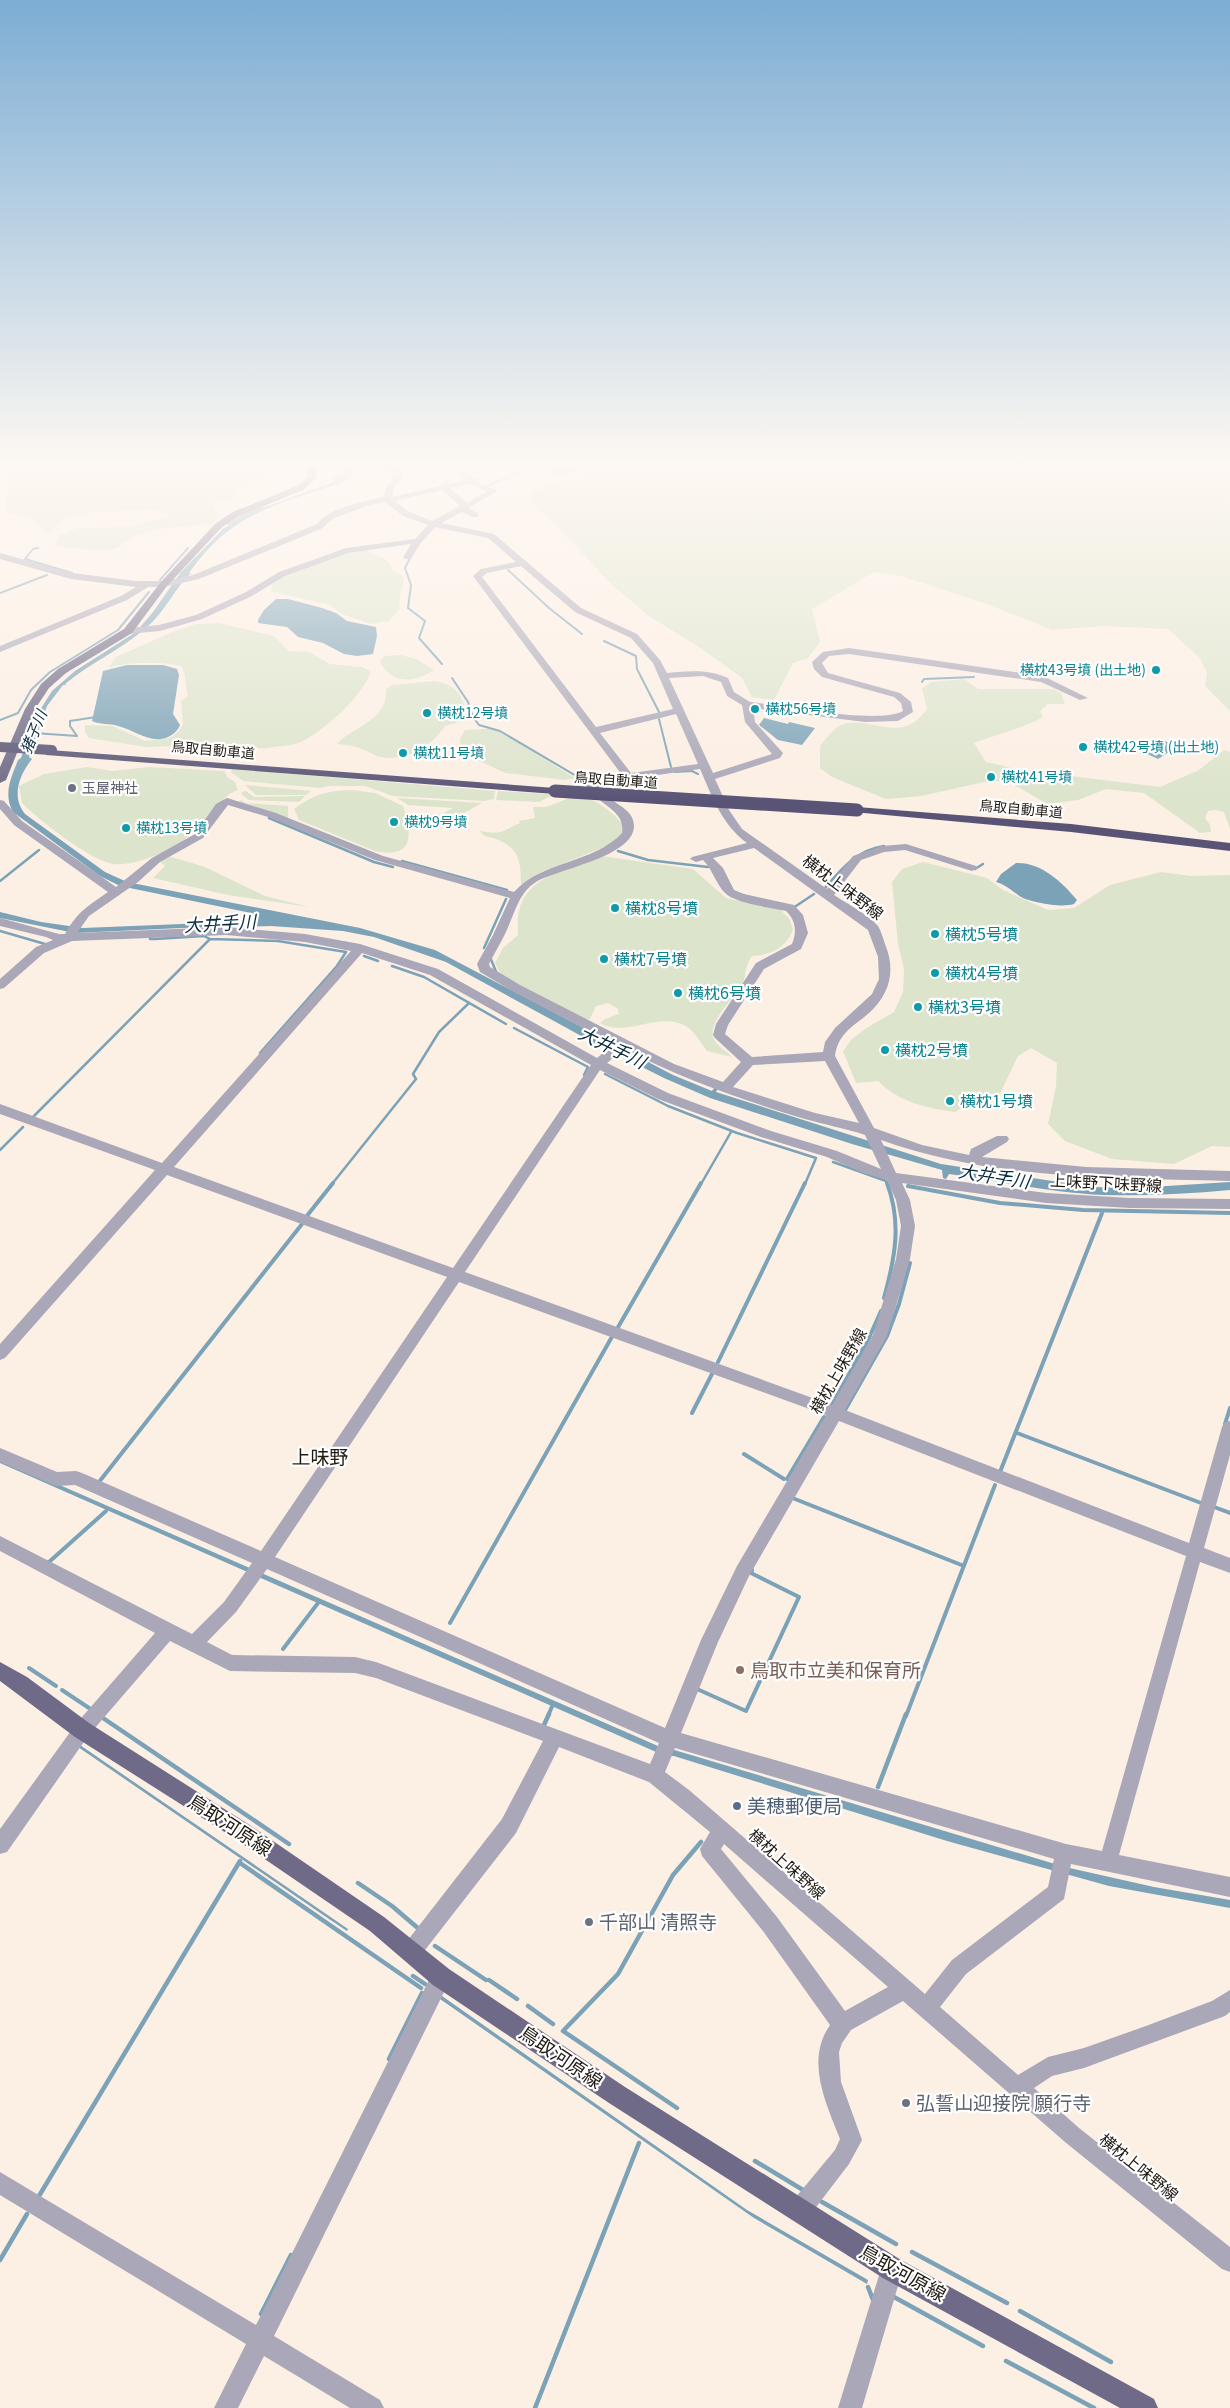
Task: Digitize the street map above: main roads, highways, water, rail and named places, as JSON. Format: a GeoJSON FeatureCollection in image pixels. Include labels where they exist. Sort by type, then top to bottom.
{"type":"FeatureCollection","features":[{"type":"Feature","properties":{"kind":"highway","name":"鳥取自動車道"},"geometry":{"type":"LineString","coordinates":[[0,748],[555,789],[1132,828],[1230,839]]}},
{"type":"Feature","properties":{"kind":"highway","name":"鳥取自動車道"},"geometry":{"type":"LineString","coordinates":[[857,808],[1071,828],[1230,846]]}},
{"type":"Feature","properties":{"kind":"main road"},"geometry":{"type":"LineString","coordinates":[[0,780],[30,709],[45,686],[62,672],[128,631],[170,577]]}},
{"type":"Feature","properties":{"kind":"main road","name":"鳥取河原線"},"geometry":{"type":"LineString","coordinates":[[0,1671],[20,1683],[82,1730],[241,1831],[377,1924],[440,1977],[617,2095],[892,2269],[1145,2408]]}},
{"type":"Feature","properties":{"kind":"water"},"geometry":{"type":"Polygon","coordinates":[[[177,577],[187,577],[147,627],[75,676],[65,684],[67,685],[63,685],[47,706],[29,757],[32,759],[23,772],[18,786],[18,800],[25,814],[105,872],[127,882],[360,928],[435,950],[673,1075],[712,1091],[715,1087],[718,1088],[716,1092],[941,1164],[1092,1187],[1135,1188],[1230,1182],[1230,1190],[1198,1193],[1104,1195],[1046,1189],[949,1174],[946,1179],[943,1178],[942,1170],[852,1144],[710,1098],[664,1078],[596,1044],[446,962],[374,937],[343,931],[271,926],[75,933],[0,918],[0,912],[41,922],[83,928],[257,921],[256,914],[120,886],[100,876],[13,812],[10,805],[8,792],[13,773],[18,760],[21,758],[35,718],[52,691],[75,671],[136,632],[153,612],[177,577]]]}},
{"type":"Feature","properties":{"kind":"water"},"geometry":{"type":"Polygon","coordinates":[[[276,599],[288,599],[322,608],[336,613],[347,621],[376,627],[377,636],[373,654],[357,656],[344,654],[323,643],[298,637],[287,627],[258,623],[264,610],[276,599]]]}},
{"type":"Feature","properties":{"kind":"water"},"geometry":{"type":"Polygon","coordinates":[[[127,665],[163,665],[177,669],[179,675],[173,714],[180,725],[170,736],[163,739],[150,738],[118,726],[92,721],[103,671],[127,665]]]}},
{"type":"Feature","properties":{"kind":"water"},"geometry":{"type":"Polygon","coordinates":[[[764,718],[815,728],[802,745],[778,740],[759,725],[764,718]]]}},
{"type":"Feature","properties":{"kind":"water"},"geometry":{"type":"Polygon","coordinates":[[[1165,741],[1177,747],[1158,759],[1143,752],[1165,741]]]}},
{"type":"Feature","properties":{"kind":"water"},"geometry":{"type":"Polygon","coordinates":[[[1016,863],[1034,866],[1050,874],[1065,886],[1077,900],[1074,904],[1068,905],[1041,903],[1023,898],[996,882],[1001,874],[1016,863]]]}},
{"type":"Feature","properties":{"kind":"water"},"geometry":{"type":"Polygon","coordinates":[[[0,1459],[658,1746],[656,1752],[0,1463],[0,1459]]]}},
{"type":"Feature","properties":{"kind":"water"},"geometry":{"type":"Polygon","coordinates":[[[80,1745],[348,1929],[347,1931],[78,1747],[80,1745]]]}},
{"type":"Feature","properties":{"kind":"water"},"geometry":{"type":"Polygon","coordinates":[[[671,1749],[1065,1867],[1154,1887],[1230,1900],[1230,1908],[1109,1886],[947,1841],[669,1756],[671,1749]]]}},
{"type":"Feature","properties":{"kind":"water"},"geometry":{"type":"Polygon","coordinates":[[[442,1996],[747,2210],[868,2280],[867,2284],[754,2218],[440,1999],[442,1996]]]}},
{"type":"Feature","properties":{"kind":"waterway"},"geometry":{"type":"LineString","coordinates":[[0,593],[41,577]]}},
{"type":"Feature","properties":{"kind":"waterway"},"geometry":{"type":"LineString","coordinates":[[408,577],[411,585],[408,608],[425,621],[419,638],[442,664]]}},
{"type":"Feature","properties":{"kind":"waterway"},"geometry":{"type":"LineString","coordinates":[[516,577],[549,608],[582,634]]}},
{"type":"Feature","properties":{"kind":"waterway"},"geometry":{"type":"LineString","coordinates":[[0,720],[18,713],[31,690],[50,672],[118,630],[149,592]]}},
{"type":"Feature","properties":{"kind":"waterway"},"geometry":{"type":"LineString","coordinates":[[604,641],[636,656],[637,669],[659,712]]}},
{"type":"Feature","properties":{"kind":"waterway"},"geometry":{"type":"LineString","coordinates":[[922,682],[924,679],[974,677]]}},
{"type":"Feature","properties":{"kind":"waterway"},"geometry":{"type":"LineString","coordinates":[[452,678],[468,702],[473,717],[479,725],[500,731],[578,777]]}},
{"type":"Feature","properties":{"kind":"waterway","name":"猪子川"},"geometry":{"type":"LineString","coordinates":[[34,733],[77,736],[70,726],[70,721],[96,717]]}},
{"type":"Feature","properties":{"kind":"waterway"},"geometry":{"type":"LineString","coordinates":[[659,719],[671,767]]}},
{"type":"Feature","properties":{"kind":"waterway"},"geometry":{"type":"LineString","coordinates":[[675,772],[692,771],[698,774]]}},
{"type":"Feature","properties":{"kind":"waterway"},"geometry":{"type":"LineString","coordinates":[[577,776],[590,788]]}},
{"type":"Feature","properties":{"kind":"waterway"},"geometry":{"type":"LineString","coordinates":[[636,779],[647,776],[642,777]]}},
{"type":"Feature","properties":{"kind":"waterway"},"geometry":{"type":"LineString","coordinates":[[269,818],[374,862],[393,867]]}},
{"type":"Feature","properties":{"kind":"waterway"},"geometry":{"type":"LineString","coordinates":[[825,888],[844,867],[858,856],[866,851],[884,846]]}},
{"type":"Feature","properties":{"kind":"waterway"},"geometry":{"type":"LineString","coordinates":[[0,881],[39,850]]}},
{"type":"Feature","properties":{"kind":"waterway"},"geometry":{"type":"LineString","coordinates":[[618,851],[648,860],[708,867]]}},
{"type":"Feature","properties":{"kind":"waterway"},"geometry":{"type":"LineString","coordinates":[[402,861],[507,890]]}},
{"type":"Feature","properties":{"kind":"waterway"},"geometry":{"type":"LineString","coordinates":[[975,869],[983,864]]}},
{"type":"Feature","properties":{"kind":"waterway"},"geometry":{"type":"LineString","coordinates":[[796,906],[814,894]]}},
{"type":"Feature","properties":{"kind":"waterway"},"geometry":{"type":"LineString","coordinates":[[484,948],[506,899]]}},
{"type":"Feature","properties":{"kind":"waterway"},"geometry":{"type":"LineString","coordinates":[[0,931],[45,944],[43,946]]}},
{"type":"Feature","properties":{"kind":"waterway","name":"大井手川"},"geometry":{"type":"LineString","coordinates":[[150,937],[150,939],[155,939],[204,936],[210,939]]}},
{"type":"Feature","properties":{"kind":"waterway","name":"大井手川"},"geometry":{"type":"LineString","coordinates":[[33,1117],[210,939]]}},
{"type":"Feature","properties":{"kind":"waterway","name":"大井手川"},"geometry":{"type":"LineString","coordinates":[[210,939],[278,941],[346,952],[337,966],[260,1053]]}},
{"type":"Feature","properties":{"kind":"waterway"},"geometry":{"type":"LineString","coordinates":[[364,956],[378,961]]}},
{"type":"Feature","properties":{"kind":"waterway"},"geometry":{"type":"LineString","coordinates":[[490,957],[497,974]]}},
{"type":"Feature","properties":{"kind":"waterway"},"geometry":{"type":"LineString","coordinates":[[392,966],[424,977],[506,1024]]}},
{"type":"Feature","properties":{"kind":"waterway"},"geometry":{"type":"LineString","coordinates":[[332,1184],[416,1079],[413,1074],[439,1032],[469,1003]]}},
{"type":"Feature","properties":{"kind":"waterway"},"geometry":{"type":"LineString","coordinates":[[514,1028],[588,1067],[584,1075]]}},
{"type":"Feature","properties":{"kind":"waterway"},"geometry":{"type":"LineString","coordinates":[[605,1074],[668,1106],[737,1133],[816,1158],[805,1184]]}},
{"type":"Feature","properties":{"kind":"waterway"},"geometry":{"type":"LineString","coordinates":[[0,1150],[23,1127]]}},
{"type":"Feature","properties":{"kind":"waterway"},"geometry":{"type":"LineString","coordinates":[[701,1184],[731,1132]]}},
{"type":"Feature","properties":{"kind":"waterway"},"geometry":{"type":"LineString","coordinates":[[833,1162],[886,1181],[887,1184]]}},
{"type":"Feature","properties":{"kind":"waterway"},"geometry":{"type":"LineString","coordinates":[[306,1217],[333,1183]]}},
{"type":"Feature","properties":{"kind":"waterway"},"geometry":{"type":"LineString","coordinates":[[617,1329],[701,1183]]}},
{"type":"Feature","properties":{"kind":"waterway"},"geometry":{"type":"LineString","coordinates":[[718,1362],[805,1183]]}},
{"type":"Feature","properties":{"kind":"waterway"},"geometry":{"type":"LineString","coordinates":[[884,1298],[894,1255],[896,1226],[892,1198],[887,1183]]}},
{"type":"Feature","properties":{"kind":"waterway"},"geometry":{"type":"LineString","coordinates":[[908,1186],[1000,1203],[1083,1210],[1230,1213]]}},
{"type":"Feature","properties":{"kind":"waterway"},"geometry":{"type":"LineString","coordinates":[[1000,1472],[1102,1213]]}},
{"type":"Feature","properties":{"kind":"waterway"},"geometry":{"type":"LineString","coordinates":[[99,1482],[302,1224]]}},
{"type":"Feature","properties":{"kind":"waterway"},"geometry":{"type":"LineString","coordinates":[[845,1410],[887,1336],[899,1304],[910,1263]]}},
{"type":"Feature","properties":{"kind":"waterway"},"geometry":{"type":"LineString","coordinates":[[832,1405],[869,1338],[881,1311]]}},
{"type":"Feature","properties":{"kind":"waterway"},"geometry":{"type":"LineString","coordinates":[[450,1623],[613,1335]]}},
{"type":"Feature","properties":{"kind":"waterway"},"geometry":{"type":"LineString","coordinates":[[692,1413],[713,1372]]}},
{"type":"Feature","properties":{"kind":"waterway"},"geometry":{"type":"LineString","coordinates":[[1225,1424],[1230,1408]]}},
{"type":"Feature","properties":{"kind":"waterway"},"geometry":{"type":"LineString","coordinates":[[787,1479],[824,1417]]}},
{"type":"Feature","properties":{"kind":"waterway"},"geometry":{"type":"LineString","coordinates":[[1017,1433],[1201,1503]]}},
{"type":"Feature","properties":{"kind":"waterway"},"geometry":{"type":"LineString","coordinates":[[744,1454],[784,1479]]}},
{"type":"Feature","properties":{"kind":"waterway"},"geometry":{"type":"LineString","coordinates":[[964,1566],[995,1485]]}},
{"type":"Feature","properties":{"kind":"waterway"},"geometry":{"type":"LineString","coordinates":[[795,1499],[964,1566]]}},
{"type":"Feature","properties":{"kind":"waterway"},"geometry":{"type":"LineString","coordinates":[[1214,1507],[1230,1513]]}},
{"type":"Feature","properties":{"kind":"waterway"},"geometry":{"type":"LineString","coordinates":[[49,1562],[106,1511]]}},
{"type":"Feature","properties":{"kind":"waterway"},"geometry":{"type":"LineString","coordinates":[[906,1716],[964,1566]]}},
{"type":"Feature","properties":{"kind":"waterway"},"geometry":{"type":"LineString","coordinates":[[697,1689],[746,1711],[799,1597],[751,1573],[752,1570]]}},
{"type":"Feature","properties":{"kind":"waterway"},"geometry":{"type":"LineString","coordinates":[[283,1649],[318,1603]]}},
{"type":"Feature","properties":{"kind":"waterway"},"geometry":{"type":"LineString","coordinates":[[29,1668],[56,1686]]}},
{"type":"Feature","properties":{"kind":"waterway"},"geometry":{"type":"LineString","coordinates":[[62,1690],[92,1710]]}},
{"type":"Feature","properties":{"kind":"waterway"},"geometry":{"type":"LineString","coordinates":[[548,1716],[553,1704]]}},
{"type":"Feature","properties":{"kind":"waterway"},"geometry":{"type":"LineString","coordinates":[[543,1727],[549,1714]]}},
{"type":"Feature","properties":{"kind":"waterway"},"geometry":{"type":"LineString","coordinates":[[878,1787],[906,1714]]}},
{"type":"Feature","properties":{"kind":"waterway"},"geometry":{"type":"LineString","coordinates":[[100,1716],[289,1844]]}},
{"type":"Feature","properties":{"kind":"waterway"},"geometry":{"type":"LineString","coordinates":[[677,2108],[563,2031],[618,1974],[673,1875],[701,1842]]}},
{"type":"Feature","properties":{"kind":"waterway"},"geometry":{"type":"LineString","coordinates":[[39,2196],[240,1861]]}},
{"type":"Feature","properties":{"kind":"waterway"},"geometry":{"type":"LineString","coordinates":[[240,1863],[421,1988]]}},
{"type":"Feature","properties":{"kind":"waterway"},"geometry":{"type":"LineString","coordinates":[[358,1883],[392,1906],[419,1929]]}},
{"type":"Feature","properties":{"kind":"waterway"},"geometry":{"type":"LineString","coordinates":[[435,1946],[486,1980]]}},
{"type":"Feature","properties":{"kind":"waterway"},"geometry":{"type":"LineString","coordinates":[[413,1976],[425,1984]]}},
{"type":"Feature","properties":{"kind":"waterway"},"geometry":{"type":"LineString","coordinates":[[489,1980],[517,1999]]}},
{"type":"Feature","properties":{"kind":"waterway"},"geometry":{"type":"LineString","coordinates":[[389,2059],[422,1993]]}},
{"type":"Feature","properties":{"kind":"waterway"},"geometry":{"type":"LineString","coordinates":[[528,2006],[553,2024]]}},
{"type":"Feature","properties":{"kind":"waterway"},"geometry":{"type":"LineString","coordinates":[[535,2408],[639,2143]]}},
{"type":"Feature","properties":{"kind":"waterway"},"geometry":{"type":"LineString","coordinates":[[755,2161],[803,2190]]}},
{"type":"Feature","properties":{"kind":"waterway"},"geometry":{"type":"LineString","coordinates":[[822,2202],[896,2244]]}},
{"type":"Feature","properties":{"kind":"waterway"},"geometry":{"type":"LineString","coordinates":[[0,2260],[27,2214]]}},
{"type":"Feature","properties":{"kind":"waterway"},"geometry":{"type":"LineString","coordinates":[[912,2252],[1007,2303]]}},
{"type":"Feature","properties":{"kind":"waterway"},"geometry":{"type":"LineString","coordinates":[[261,2314],[291,2255]]}},
{"type":"Feature","properties":{"kind":"waterway"},"geometry":{"type":"LineString","coordinates":[[868,2287],[873,2300]]}},
{"type":"Feature","properties":{"kind":"waterway"},"geometry":{"type":"LineString","coordinates":[[894,2297],[983,2346]]}},
{"type":"Feature","properties":{"kind":"waterway"},"geometry":{"type":"LineString","coordinates":[[1020,2311],[1111,2362]]}},
{"type":"Feature","properties":{"kind":"waterway"},"geometry":{"type":"LineString","coordinates":[[1006,2361],[1094,2408]]}},
{"type":"Feature","properties":{"kind":"place","name":"横枕43号墳 (出土地)"},"geometry":{"type":"Point","coordinates":[1156,670]}},
{"type":"Feature","properties":{"kind":"place","name":"横枕56号墳"},"geometry":{"type":"Point","coordinates":[755,709]}},
{"type":"Feature","properties":{"kind":"place","name":"横枕12号墳"},"geometry":{"type":"Point","coordinates":[427,713]}},
{"type":"Feature","properties":{"kind":"place","name":"横枕42号墳 (出土地)"},"geometry":{"type":"Point","coordinates":[1083,747]}},
{"type":"Feature","properties":{"kind":"place","name":"横枕11号墳"},"geometry":{"type":"Point","coordinates":[403,753]}},
{"type":"Feature","properties":{"kind":"place","name":"横枕41号墳"},"geometry":{"type":"Point","coordinates":[991,777]}},
{"type":"Feature","properties":{"kind":"place","name":"玉屋神社"},"geometry":{"type":"Point","coordinates":[72,788]}},
{"type":"Feature","properties":{"kind":"place","name":"横枕9号墳"},"geometry":{"type":"Point","coordinates":[394,822]}},
{"type":"Feature","properties":{"kind":"place","name":"横枕13号墳"},"geometry":{"type":"Point","coordinates":[126,828]}},
{"type":"Feature","properties":{"kind":"place","name":"横枕8号墳"},"geometry":{"type":"Point","coordinates":[615,908]}},
{"type":"Feature","properties":{"kind":"place","name":"横枕5号墳"},"geometry":{"type":"Point","coordinates":[935,934]}},
{"type":"Feature","properties":{"kind":"place","name":"横枕7号墳"},"geometry":{"type":"Point","coordinates":[604,959]}},
{"type":"Feature","properties":{"kind":"place","name":"横枕4号墳"},"geometry":{"type":"Point","coordinates":[935,973]}},
{"type":"Feature","properties":{"kind":"place","name":"横枕6号墳"},"geometry":{"type":"Point","coordinates":[678,993]}},
{"type":"Feature","properties":{"kind":"place","name":"横枕3号墳"},"geometry":{"type":"Point","coordinates":[918,1007]}},
{"type":"Feature","properties":{"kind":"place","name":"横枕2号墳"},"geometry":{"type":"Point","coordinates":[885,1050]}},
{"type":"Feature","properties":{"kind":"place","name":"横枕1号墳"},"geometry":{"type":"Point","coordinates":[950,1101]}},
{"type":"Feature","properties":{"kind":"place","name":"鳥取市立美和保育所"},"geometry":{"type":"Point","coordinates":[740,1670]}},
{"type":"Feature","properties":{"kind":"place","name":"美穂郵便局"},"geometry":{"type":"Point","coordinates":[737,1806]}},
{"type":"Feature","properties":{"kind":"place","name":"千部山 清照寺"},"geometry":{"type":"Point","coordinates":[589,1922]}},
{"type":"Feature","properties":{"kind":"place","name":"弘誓山迎接院 願行寺"},"geometry":{"type":"Point","coordinates":[906,2103]}},
{"type":"Feature","properties":{"kind":"district","name":"上味野"},"geometry":{"type":"Point","coordinates":[320,1457]}}]}
